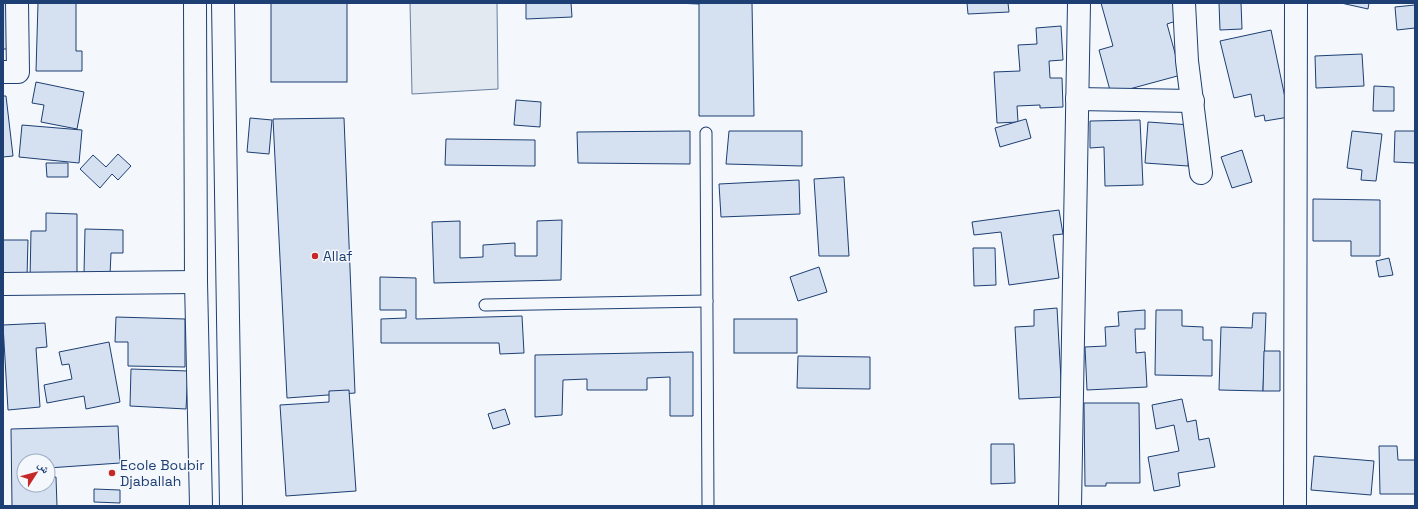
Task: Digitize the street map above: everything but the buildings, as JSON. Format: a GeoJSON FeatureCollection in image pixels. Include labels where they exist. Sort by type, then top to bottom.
{"type":"FeatureCollection","features":[{"type":"Feature","properties":{"kind":"street"},"geometry":{"type":"LineString","coordinates":[[3,72],[18,72],[17,3]]}},
{"type":"Feature","properties":{"kind":"street"},"geometry":{"type":"LineString","coordinates":[[194,3],[196,282],[202,506]]}},
{"type":"Feature","properties":{"kind":"street"},"geometry":{"type":"LineString","coordinates":[[223,3],[231,506]]}},
{"type":"Feature","properties":{"kind":"street"},"geometry":{"type":"LineString","coordinates":[[1070,506],[1079,3]]}},
{"type":"Feature","properties":{"kind":"street"},"geometry":{"type":"LineString","coordinates":[[1184,3],[1187,62],[1201,173]]}},
{"type":"Feature","properties":{"kind":"street"},"geometry":{"type":"LineString","coordinates":[[1295,506],[1296,3]]}},
{"type":"Feature","properties":{"kind":"street"},"geometry":{"type":"LineString","coordinates":[[1077,99],[1193,101]]}},
{"type":"Feature","properties":{"kind":"street"},"geometry":{"type":"LineString","coordinates":[[3,284],[196,282]]}},
{"type":"Feature","properties":{"kind":"lane"},"geometry":{"type":"LineString","coordinates":[[706,133],[708,506]]}},
{"type":"Feature","properties":{"kind":"lane"},"geometry":{"type":"LineString","coordinates":[[485,305],[707,301]]}},
{"type":"Feature","properties":{"kind":"shaded area"},"geometry":{"type":"Polygon","coordinates":[[[410,3],[497,3],[498,89],[412,94],[410,3]]]}},
{"type":"Feature","properties":{"kind":"place","name":"Allaf"},"geometry":{"type":"Point","coordinates":[315,256]}},
{"type":"Feature","properties":{"kind":"place","name":"Ecole Boubir Djaballah"},"geometry":{"type":"Point","coordinates":[112,473]}}]}
